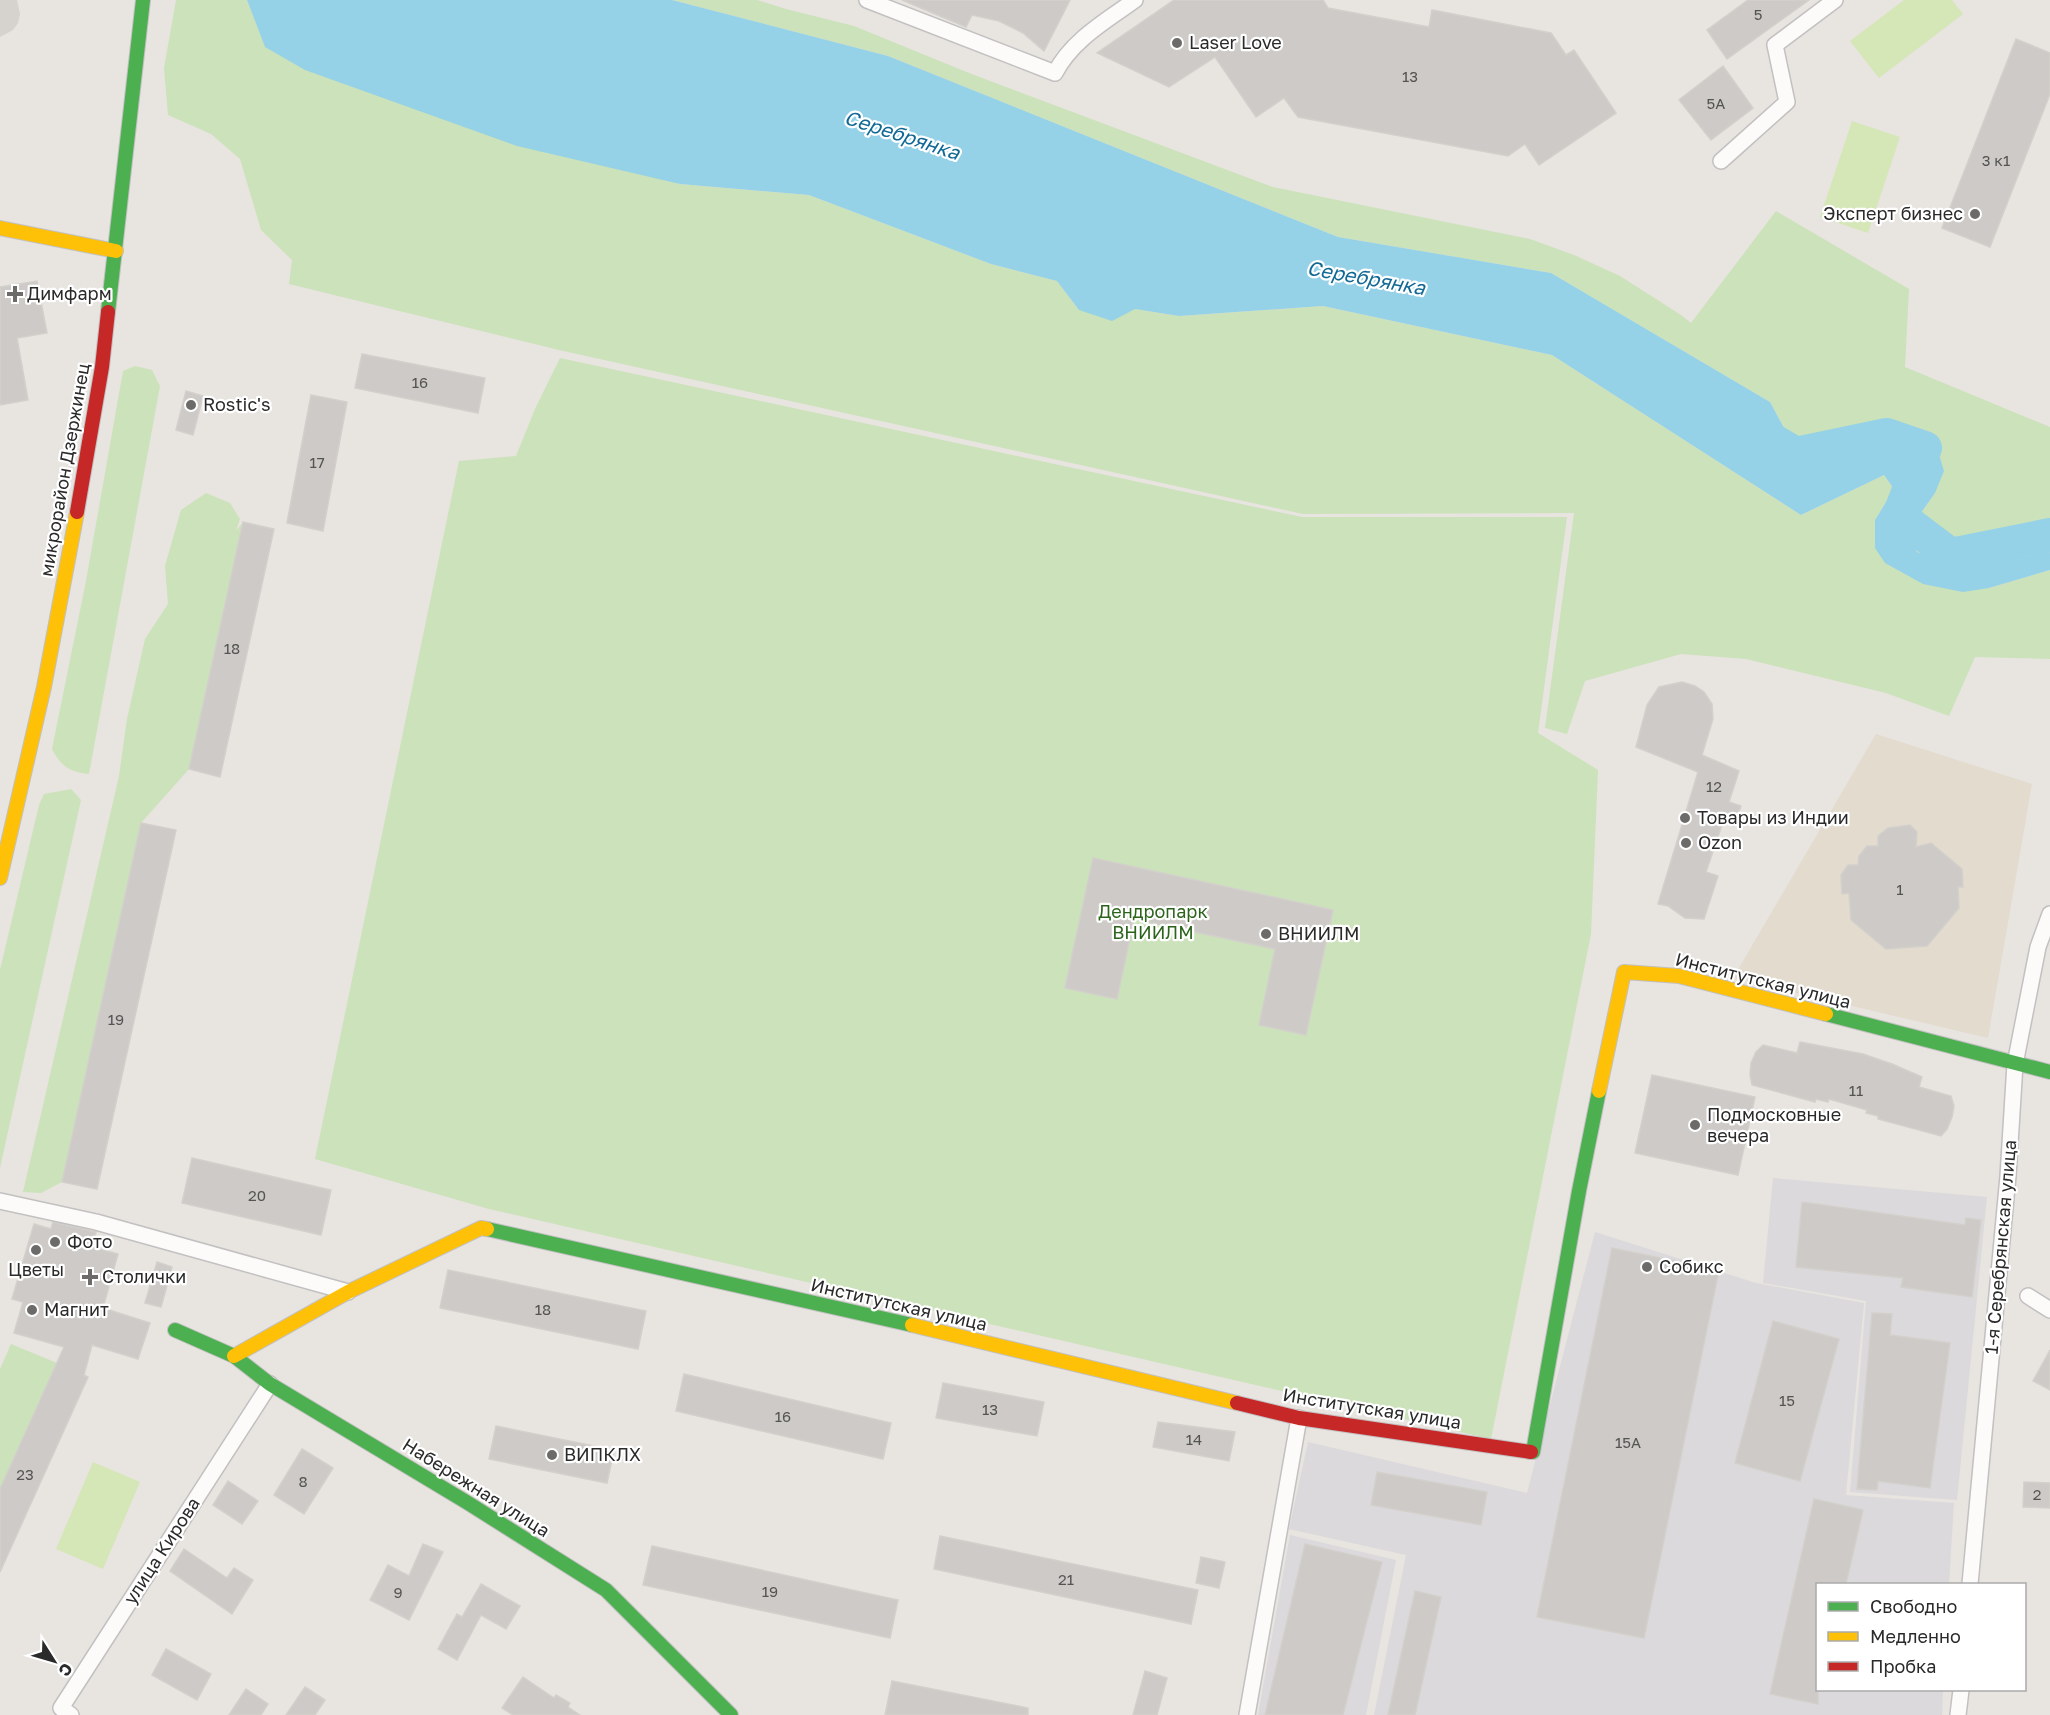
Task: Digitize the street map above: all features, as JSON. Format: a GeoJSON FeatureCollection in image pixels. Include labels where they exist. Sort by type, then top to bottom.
{"type":"FeatureCollection","features":[{"type":"Feature","properties":{"kind":"street","name":"микрорайон Дзержинец"},"geometry":{"type":"LineString","coordinates":[[0,878],[44,687],[102,367],[142,0]]}},
{"type":"Feature","properties":{"kind":"street"},"geometry":{"type":"LineString","coordinates":[[867,0],[1055,73],[1074,45],[1135,0]]}},
{"type":"Feature","properties":{"kind":"street"},"geometry":{"type":"LineString","coordinates":[[1720,161],[1787,102],[1775,45],[1835,0]]}},
{"type":"Feature","properties":{"kind":"street"},"geometry":{"type":"LineString","coordinates":[[0,228],[116,251]]}},
{"type":"Feature","properties":{"kind":"street","name":"1-я Серебрянская улица"},"geometry":{"type":"LineString","coordinates":[[1970,1583],[2008,1176],[2015,1064],[2038,947],[2050,914]]}},
{"type":"Feature","properties":{"kind":"street","name":"Институтская улица"},"geometry":{"type":"LineString","coordinates":[[234,1356],[348,1292],[481,1228],[903,1323],[1299,1418],[1533,1452],[1579,1191],[1624,972],[1679,976],[2015,1064]]}},
{"type":"Feature","properties":{"kind":"street"},"geometry":{"type":"LineString","coordinates":[[2015,1064],[2050,1072]]}},
{"type":"Feature","properties":{"kind":"street"},"geometry":{"type":"LineString","coordinates":[[0,1201],[96,1222],[348,1292]]}},
{"type":"Feature","properties":{"kind":"street"},"geometry":{"type":"LineString","coordinates":[[2028,1296],[2050,1310]]}},
{"type":"Feature","properties":{"kind":"street","name":"Набережная улица"},"geometry":{"type":"LineString","coordinates":[[175,1330],[234,1356],[270,1384],[468,1503],[606,1590],[731,1715]]}},
{"type":"Feature","properties":{"kind":"street","name":"улица Кирова"},"geometry":{"type":"LineString","coordinates":[[71,1715],[61,1708],[270,1384]]}},
{"type":"Feature","properties":{"kind":"street"},"geometry":{"type":"LineString","coordinates":[[1247,1715],[1299,1418]]}},
{"type":"Feature","properties":{"kind":"street"},"geometry":{"type":"LineString","coordinates":[[1959,1715],[1961,1691]]}},
{"type":"Feature","properties":{"kind":"shaded area"},"geometry":{"type":"Polygon","coordinates":[[[0,0],[17,0],[20,14],[13,30],[0,37],[0,0]]]}},
{"type":"Feature","properties":{"kind":"shaded area"},"geometry":{"type":"Polygon","coordinates":[[[1876,734],[2032,784],[1988,1038],[1733,978],[1876,734]]]}},
{"type":"Feature","properties":{"kind":"shaded area"},"geometry":{"type":"Polygon","coordinates":[[[1773,1178],[1987,1197],[1957,1500],[1850,1492],[1866,1301],[1763,1283],[1773,1178]]]}},
{"type":"Feature","properties":{"kind":"shaded area"},"geometry":{"type":"Polygon","coordinates":[[[1595,1232],[1756,1283],[1864,1303],[1846,1495],[1954,1503],[1949,1583],[1816,1583],[1816,1691],[1943,1691],[1942,1715],[1374,1715],[1406,1555],[1289,1529],[1308,1442],[1527,1493],[1595,1232]]]}},
{"type":"Feature","properties":{"kind":"shaded area"},"geometry":{"type":"Polygon","coordinates":[[[1290,1535],[1396,1560],[1366,1715],[1258,1715],[1290,1535]]]}},
{"type":"Feature","properties":{"kind":"green space"},"geometry":{"type":"Polygon","coordinates":[[[176,0],[247,0],[265,46],[680,184],[809,195],[991,264],[1057,281],[1079,310],[1135,309],[1179,316],[1323,306],[1552,355],[1801,515],[1884,475],[1894,489],[1875,520],[1875,548],[1989,588],[2050,570],[2050,659],[1975,657],[1949,716],[1886,693],[1746,659],[1681,654],[1585,681],[1567,734],[1545,728],[1574,513],[1303,514],[559,350],[289,284],[292,260],[261,230],[240,159],[211,134],[168,115],[164,68],[176,0]]]}},
{"type":"Feature","properties":{"kind":"green space"},"geometry":{"type":"Polygon","coordinates":[[[672,0],[757,0],[854,26],[969,73],[1273,187],[1530,239],[1574,255],[1620,276],[1691,323],[1776,211],[1909,289],[1905,367],[2050,427],[2050,552],[1974,567],[1940,560],[1917,552],[1909,530],[1935,493],[1909,439],[1818,462],[1798,454],[1770,402],[1551,273],[1338,237],[888,56],[672,0]]]}},
{"type":"Feature","properties":{"kind":"green space"},"geometry":{"type":"Polygon","coordinates":[[[1904,0],[1952,0],[1963,14],[1879,78],[1850,41],[1904,0]]]}},
{"type":"Feature","properties":{"kind":"green space"},"geometry":{"type":"Polygon","coordinates":[[[1852,121],[1900,137],[1868,233],[1820,217],[1852,121]]]}},
{"type":"Feature","properties":{"kind":"green space","name":"Дендропарк ВНИИЛМ"},"geometry":{"type":"Polygon","coordinates":[[[560,358],[1302,517],[1567,517],[1538,733],[1598,770],[1591,934],[1491,1439],[489,1209],[315,1159],[459,461],[516,456],[535,409],[560,358]]]}},
{"type":"Feature","properties":{"kind":"green space"},"geometry":{"type":"Polygon","coordinates":[[[135,366],[152,370],[160,386],[89,774],[76,772],[66,767],[52,749],[86,581],[123,371],[135,366]]]}},
{"type":"Feature","properties":{"kind":"green space"},"geometry":{"type":"Polygon","coordinates":[[[206,493],[230,503],[240,519],[236,531],[243,522],[189,769],[141,823],[62,1182],[41,1193],[23,1192],[119,776],[127,719],[145,639],[168,604],[165,566],[181,510],[206,493]]]}},
{"type":"Feature","properties":{"kind":"green space"},"geometry":{"type":"Polygon","coordinates":[[[71,789],[81,800],[0,1168],[0,970],[39,805],[44,794],[71,789]]]}},
{"type":"Feature","properties":{"kind":"green space"},"geometry":{"type":"Polygon","coordinates":[[[11,1344],[57,1363],[0,1489],[0,1369],[11,1344]]]}},
{"type":"Feature","properties":{"kind":"green space"},"geometry":{"type":"Polygon","coordinates":[[[93,1462],[140,1482],[103,1569],[56,1549],[93,1462]]]}},
{"type":"Feature","properties":{"kind":"water"},"geometry":{"type":"Polygon","coordinates":[[[247,0],[672,0],[888,56],[1338,237],[1551,273],[1770,402],[1798,454],[1818,462],[1909,438],[1937,448],[1944,471],[1935,493],[1909,530],[1917,552],[1940,560],[1974,567],[2050,552],[2050,570],[1989,588],[1963,592],[1923,584],[1885,563],[1875,548],[1875,520],[1894,489],[1884,475],[1801,515],[1552,355],[1323,306],[1179,316],[1135,309],[1112,321],[1079,310],[1057,281],[991,264],[809,195],[680,184],[517,146],[305,70],[265,47],[247,0]]]}},
{"type":"Feature","properties":{"kind":"building"},"geometry":{"type":"Polygon","coordinates":[[[902,0],[1070,0],[1044,51],[1023,33],[999,21],[972,15],[966,27],[902,0]]]}},
{"type":"Feature","properties":{"kind":"building"},"geometry":{"type":"Polygon","coordinates":[[[1174,0],[1323,0],[1328,8],[1429,27],[1432,10],[1551,33],[1566,55],[1574,50],[1616,113],[1539,165],[1525,144],[1508,156],[1298,117],[1284,98],[1256,117],[1215,57],[1169,87],[1097,53],[1174,0]]]}},
{"type":"Feature","properties":{"kind":"building"},"geometry":{"type":"Polygon","coordinates":[[[1748,0],[1809,0],[1727,59],[1707,30],[1748,0]]]}},
{"type":"Feature","properties":{"kind":"building"},"geometry":{"type":"Polygon","coordinates":[[[2016,39],[2050,53],[2050,94],[1990,247],[1942,228],[2016,39]]]}},
{"type":"Feature","properties":{"kind":"building"},"geometry":{"type":"Polygon","coordinates":[[[1723,66],[1753,108],[1711,140],[1679,100],[1723,66]]]}},
{"type":"Feature","properties":{"kind":"building"},"geometry":{"type":"Polygon","coordinates":[[[37,281],[47,333],[17,338],[28,400],[0,405],[0,287],[37,281]]]}},
{"type":"Feature","properties":{"kind":"building"},"geometry":{"type":"Polygon","coordinates":[[[362,354],[485,378],[478,413],[355,388],[362,354]]]}},
{"type":"Feature","properties":{"kind":"building"},"geometry":{"type":"Polygon","coordinates":[[[186,391],[203,396],[193,435],[176,430],[186,391]]]}},
{"type":"Feature","properties":{"kind":"building"},"geometry":{"type":"Polygon","coordinates":[[[311,395],[347,402],[323,531],[287,523],[311,395]]]}},
{"type":"Feature","properties":{"kind":"building"},"geometry":{"type":"Polygon","coordinates":[[[243,522],[274,529],[220,777],[189,769],[243,522]]]}},
{"type":"Feature","properties":{"kind":"building"},"geometry":{"type":"Polygon","coordinates":[[[1682,682],[1704,692],[1712,704],[1713,719],[1702,755],[1739,771],[1729,802],[1741,806],[1734,826],[1723,822],[1706,872],[1718,876],[1704,919],[1685,918],[1668,906],[1658,904],[1698,772],[1636,747],[1647,705],[1659,687],[1682,682]]]}},
{"type":"Feature","properties":{"kind":"building"},"geometry":{"type":"Polygon","coordinates":[[[141,823],[176,830],[97,1189],[62,1182],[141,823]]]}},
{"type":"Feature","properties":{"kind":"building"},"geometry":{"type":"Polygon","coordinates":[[[1910,825],[1917,832],[1916,847],[1931,843],[1962,869],[1963,887],[1958,887],[1959,908],[1927,946],[1886,949],[1851,920],[1849,893],[1842,894],[1841,875],[1848,865],[1858,865],[1859,856],[1867,846],[1878,846],[1878,836],[1888,828],[1910,825]]]}},
{"type":"Feature","properties":{"kind":"building","name":"ВНИИЛМ"},"geometry":{"type":"Polygon","coordinates":[[[1093,858],[1333,910],[1306,1035],[1259,1025],[1275,949],[1134,919],[1117,999],[1065,988],[1093,858]]]}},
{"type":"Feature","properties":{"kind":"building"},"geometry":{"type":"Polygon","coordinates":[[[1800,1042],[1863,1054],[1922,1077],[1919,1087],[1951,1096],[1954,1106],[1947,1129],[1941,1136],[1878,1119],[1878,1116],[1866,1113],[1867,1110],[1829,1099],[1828,1102],[1816,1099],[1815,1102],[1752,1085],[1751,1063],[1756,1052],[1763,1045],[1797,1053],[1800,1042]]]}},
{"type":"Feature","properties":{"kind":"building","name":"Подмосковные вечера"},"geometry":{"type":"Polygon","coordinates":[[[1652,1075],[1755,1097],[1738,1175],[1635,1153],[1652,1075]]]}},
{"type":"Feature","properties":{"kind":"building"},"geometry":{"type":"Polygon","coordinates":[[[192,1158],[331,1190],[321,1235],[182,1203],[192,1158]]]}},
{"type":"Feature","properties":{"kind":"building"},"geometry":{"type":"Polygon","coordinates":[[[1802,1202],[1965,1225],[1966,1218],[1981,1220],[1972,1297],[1901,1287],[1903,1278],[1796,1267],[1802,1202]]]}},
{"type":"Feature","properties":{"kind":"building"},"geometry":{"type":"Polygon","coordinates":[[[53,1222],[96,1232],[92,1247],[118,1254],[103,1308],[150,1323],[138,1359],[92,1345],[84,1375],[88,1377],[0,1572],[0,1489],[64,1347],[14,1333],[23,1302],[12,1299],[34,1224],[51,1229],[53,1222]]]}},
{"type":"Feature","properties":{"kind":"building"},"geometry":{"type":"Polygon","coordinates":[[[1612,1248],[1719,1270],[1644,1638],[1537,1617],[1612,1248]]]}},
{"type":"Feature","properties":{"kind":"building"},"geometry":{"type":"Polygon","coordinates":[[[157,1262],[172,1267],[161,1307],[145,1303],[157,1262]]]}},
{"type":"Feature","properties":{"kind":"building"},"geometry":{"type":"Polygon","coordinates":[[[448,1270],[646,1311],[638,1349],[440,1308],[448,1270]]]}},
{"type":"Feature","properties":{"kind":"building"},"geometry":{"type":"Polygon","coordinates":[[[1872,1313],[1892,1314],[1890,1335],[1950,1343],[1930,1488],[1878,1481],[1877,1490],[1857,1489],[1872,1313]]]}},
{"type":"Feature","properties":{"kind":"building"},"geometry":{"type":"Polygon","coordinates":[[[1773,1321],[1839,1339],[1800,1481],[1735,1463],[1773,1321]]]}},
{"type":"Feature","properties":{"kind":"building"},"geometry":{"type":"Polygon","coordinates":[[[2050,1350],[2050,1390],[2033,1381],[2050,1350]]]}},
{"type":"Feature","properties":{"kind":"building"},"geometry":{"type":"Polygon","coordinates":[[[684,1374],[891,1423],[883,1459],[676,1411],[684,1374]]]}},
{"type":"Feature","properties":{"kind":"building"},"geometry":{"type":"Polygon","coordinates":[[[943,1383],[1044,1402],[1037,1436],[936,1418],[943,1383]]]}},
{"type":"Feature","properties":{"kind":"building"},"geometry":{"type":"Polygon","coordinates":[[[1158,1422],[1235,1432],[1229,1461],[1153,1447],[1158,1422]]]}},
{"type":"Feature","properties":{"kind":"building","name":"ВИПКЛХ"},"geometry":{"type":"Polygon","coordinates":[[[496,1426],[614,1450],[607,1483],[489,1459],[496,1426]]]}},
{"type":"Feature","properties":{"kind":"building"},"geometry":{"type":"Polygon","coordinates":[[[302,1449],[333,1468],[304,1514],[274,1495],[302,1449]]]}},
{"type":"Feature","properties":{"kind":"building"},"geometry":{"type":"Polygon","coordinates":[[[1377,1472],[1487,1492],[1481,1525],[1371,1505],[1377,1472]]]}},
{"type":"Feature","properties":{"kind":"building"},"geometry":{"type":"Polygon","coordinates":[[[228,1481],[258,1501],[242,1524],[213,1505],[228,1481]]]}},
{"type":"Feature","properties":{"kind":"building"},"geometry":{"type":"Polygon","coordinates":[[[2024,1482],[2050,1483],[2050,1508],[2023,1507],[2024,1482]]]}},
{"type":"Feature","properties":{"kind":"building"},"geometry":{"type":"Polygon","coordinates":[[[1814,1499],[1863,1510],[1846,1583],[1816,1583],[1818,1704],[1770,1694],[1814,1499]]]}},
{"type":"Feature","properties":{"kind":"building"},"geometry":{"type":"Polygon","coordinates":[[[940,1536],[1198,1590],[1191,1624],[934,1569],[940,1536]]]}},
{"type":"Feature","properties":{"kind":"building"},"geometry":{"type":"Polygon","coordinates":[[[423,1544],[443,1552],[409,1620],[370,1600],[388,1565],[409,1576],[423,1544]]]}},
{"type":"Feature","properties":{"kind":"building"},"geometry":{"type":"Polygon","coordinates":[[[1305,1544],[1382,1562],[1343,1715],[1265,1715],[1305,1544]]]}},
{"type":"Feature","properties":{"kind":"building"},"geometry":{"type":"Polygon","coordinates":[[[652,1546],[898,1600],[890,1638],[643,1585],[652,1546]]]}},
{"type":"Feature","properties":{"kind":"building"},"geometry":{"type":"Polygon","coordinates":[[[184,1549],[227,1578],[234,1568],[253,1580],[232,1614],[170,1571],[184,1549]]]}},
{"type":"Feature","properties":{"kind":"building"},"geometry":{"type":"Polygon","coordinates":[[[1201,1557],[1225,1562],[1219,1588],[1196,1583],[1201,1557]]]}},
{"type":"Feature","properties":{"kind":"building"},"geometry":{"type":"Polygon","coordinates":[[[481,1584],[520,1606],[506,1629],[481,1615],[457,1660],[438,1649],[457,1614],[462,1617],[481,1584]]]}},
{"type":"Feature","properties":{"kind":"building"},"geometry":{"type":"Polygon","coordinates":[[[1415,1591],[1441,1597],[1415,1715],[1388,1715],[1415,1591]]]}},
{"type":"Feature","properties":{"kind":"building"},"geometry":{"type":"Polygon","coordinates":[[[166,1649],[211,1674],[197,1700],[152,1675],[166,1649]]]}},
{"type":"Feature","properties":{"kind":"building"},"geometry":{"type":"Polygon","coordinates":[[[1145,1671],[1167,1678],[1157,1715],[1133,1715],[1145,1671]]]}},
{"type":"Feature","properties":{"kind":"building"},"geometry":{"type":"Polygon","coordinates":[[[523,1677],[554,1698],[556,1695],[570,1703],[568,1707],[580,1715],[513,1715],[502,1708],[523,1677]]]}},
{"type":"Feature","properties":{"kind":"building"},"geometry":{"type":"Polygon","coordinates":[[[892,1681],[1028,1708],[1028,1715],[885,1715],[892,1681]]]}},
{"type":"Feature","properties":{"kind":"building"},"geometry":{"type":"Polygon","coordinates":[[[305,1687],[325,1700],[315,1715],[286,1715],[305,1687]]]}},
{"type":"Feature","properties":{"kind":"building"},"geometry":{"type":"Polygon","coordinates":[[[246,1689],[268,1704],[261,1715],[229,1715],[246,1689]]]}},
{"type":"Feature","properties":{"kind":"waterway","name":"Серебрянка"},"geometry":{"type":"LineString","coordinates":[[1757,431],[1796,454],[1887,435],[1925,448],[1899,516],[1951,555],[2050,535]]}},
{"type":"Feature","properties":{"kind":"traffic: fast"},"geometry":{"type":"LineString","coordinates":[[108,312],[143,0]]}},
{"type":"Feature","properties":{"kind":"traffic: fast"},"geometry":{"type":"LineString","coordinates":[[1826,1014],[2050,1072]]}},
{"type":"Feature","properties":{"kind":"traffic: fast"},"geometry":{"type":"LineString","coordinates":[[1531,1452],[1533,1452],[1599,1091]]}},
{"type":"Feature","properties":{"kind":"traffic: fast"},"geometry":{"type":"LineString","coordinates":[[487,1229],[912,1325]]}},
{"type":"Feature","properties":{"kind":"traffic: fast"},"geometry":{"type":"LineString","coordinates":[[175,1330],[234,1356],[270,1384],[468,1503],[606,1590],[731,1715]]}},
{"type":"Feature","properties":{"kind":"traffic: slow"},"geometry":{"type":"LineString","coordinates":[[0,228],[116,251]]}},
{"type":"Feature","properties":{"kind":"traffic: slow"},"geometry":{"type":"LineString","coordinates":[[0,878],[44,687],[77,512]]}},
{"type":"Feature","properties":{"kind":"traffic: slow"},"geometry":{"type":"LineString","coordinates":[[1599,1091],[1624,972],[1679,976],[1826,1014]]}},
{"type":"Feature","properties":{"kind":"traffic: slow"},"geometry":{"type":"LineString","coordinates":[[234,1356],[348,1292],[481,1228],[487,1229]]}},
{"type":"Feature","properties":{"kind":"traffic: slow"},"geometry":{"type":"LineString","coordinates":[[912,1325],[1237,1403]]}},
{"type":"Feature","properties":{"kind":"traffic: jam"},"geometry":{"type":"LineString","coordinates":[[77,512],[102,367],[108,312]]}},
{"type":"Feature","properties":{"kind":"traffic: jam"},"geometry":{"type":"LineString","coordinates":[[1237,1403],[1299,1418],[1531,1452]]}},
{"type":"Feature","properties":{"kind":"place","name":"Laser Love"},"geometry":{"type":"Point","coordinates":[1177,43]}},
{"type":"Feature","properties":{"kind":"place","name":"Эксперт бизнес"},"geometry":{"type":"Point","coordinates":[1975,214]}},
{"type":"Feature","properties":{"kind":"place","name":"Димфарм"},"geometry":{"type":"Point","coordinates":[15,294]}},
{"type":"Feature","properties":{"kind":"place","name":"Rostic's"},"geometry":{"type":"Point","coordinates":[191,405]}},
{"type":"Feature","properties":{"kind":"place","name":"Товары из Индии"},"geometry":{"type":"Point","coordinates":[1685,818]}},
{"type":"Feature","properties":{"kind":"place","name":"Ozon"},"geometry":{"type":"Point","coordinates":[1686,843]}},
{"type":"Feature","properties":{"kind":"place","name":"ВНИИЛМ"},"geometry":{"type":"Point","coordinates":[1266,934]}},
{"type":"Feature","properties":{"kind":"place","name":"Подмосковные вечера"},"geometry":{"type":"Point","coordinates":[1695,1125]}},
{"type":"Feature","properties":{"kind":"place","name":"Фото"},"geometry":{"type":"Point","coordinates":[55,1242]}},
{"type":"Feature","properties":{"kind":"place","name":"Цветы"},"geometry":{"type":"Point","coordinates":[36,1250]}},
{"type":"Feature","properties":{"kind":"place","name":"Собикс"},"geometry":{"type":"Point","coordinates":[1647,1267]}},
{"type":"Feature","properties":{"kind":"place","name":"Столички"},"geometry":{"type":"Point","coordinates":[90,1277]}},
{"type":"Feature","properties":{"kind":"place","name":"Магнит"},"geometry":{"type":"Point","coordinates":[32,1310]}},
{"type":"Feature","properties":{"kind":"place","name":"ВИПКЛХ"},"geometry":{"type":"Point","coordinates":[552,1455]}}]}
